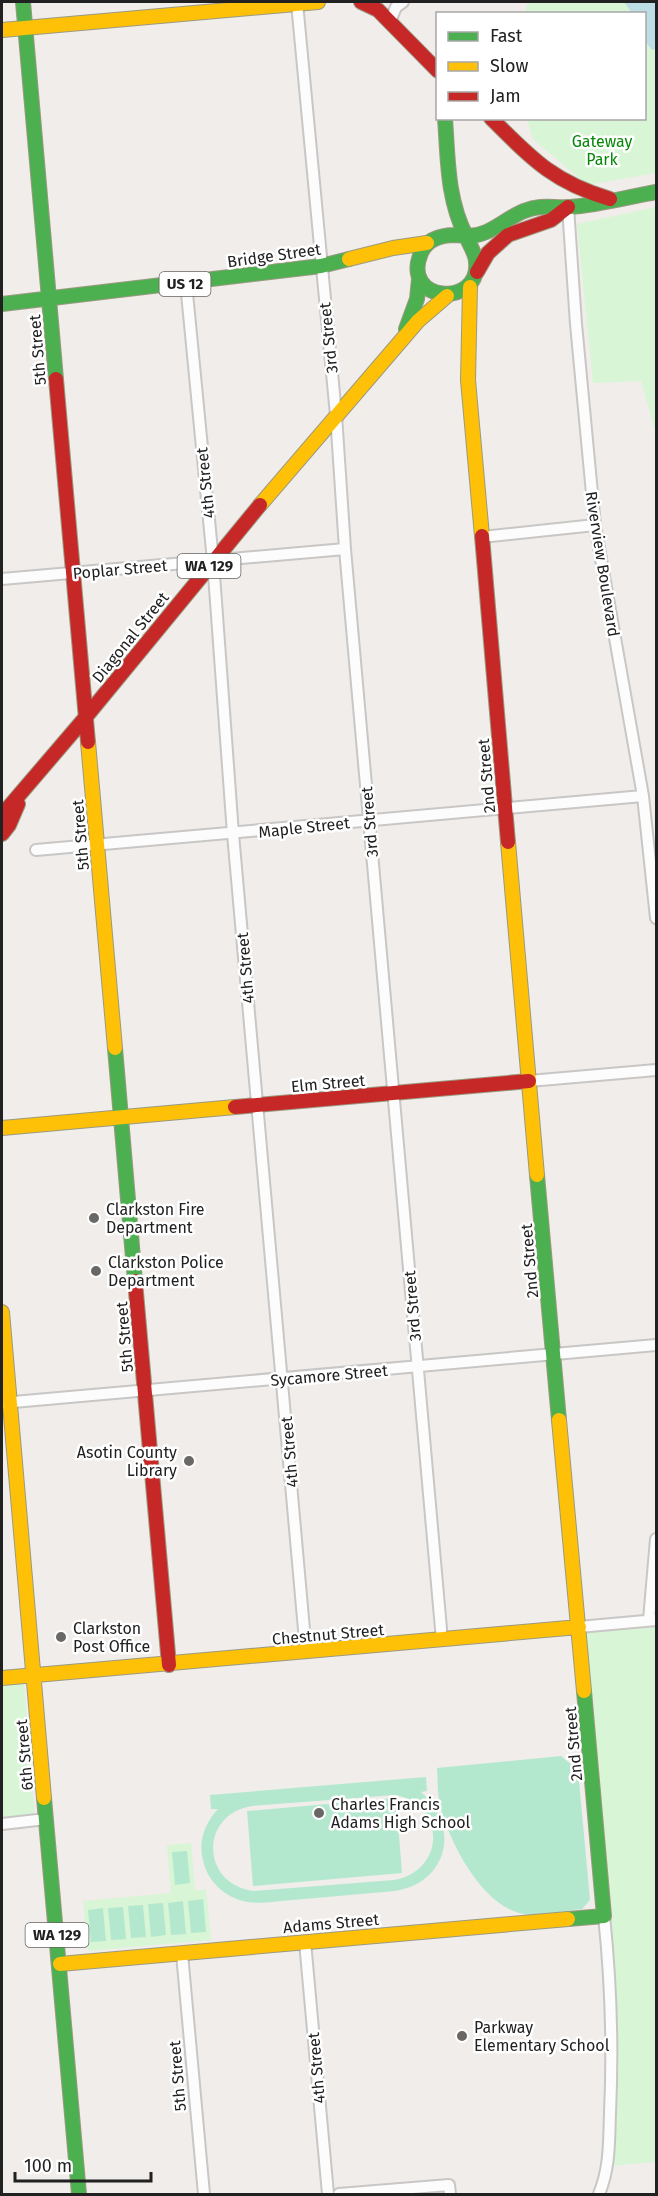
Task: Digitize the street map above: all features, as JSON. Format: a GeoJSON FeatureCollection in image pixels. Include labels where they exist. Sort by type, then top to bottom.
{"type":"FeatureCollection","features":[{"type":"Feature","properties":{"kind":"main road","name":"5th Street"},"geometry":{"type":"LineString","coordinates":[[23,2],[169,1665]]}},
{"type":"Feature","properties":{"kind":"main road"},"geometry":{"type":"LineString","coordinates":[[2,30],[318,2]]}},
{"type":"Feature","properties":{"kind":"main road"},"geometry":{"type":"LineString","coordinates":[[364,3],[378,10],[436,69]]}},
{"type":"Feature","properties":{"kind":"main road"},"geometry":{"type":"LineString","coordinates":[[445,120],[453,201],[459,225],[474,251],[477,272]]}},
{"type":"Feature","properties":{"kind":"main road"},"geometry":{"type":"LineString","coordinates":[[493,120],[536,162],[553,174],[571,186],[613,200]]}},
{"type":"Feature","properties":{"kind":"main road","name":"US 12"},"geometry":{"type":"LineString","coordinates":[[427,243],[442,236],[484,234],[528,208],[554,204],[568,207],[657,192]]}},
{"type":"Feature","properties":{"kind":"main road"},"geometry":{"type":"LineString","coordinates":[[442,236],[453,201]]}},
{"type":"Feature","properties":{"kind":"main road","name":"US 12"},"geometry":{"type":"LineString","coordinates":[[470,287],[488,253],[508,235],[551,220],[568,207]]}},
{"type":"Feature","properties":{"kind":"main road"},"geometry":{"type":"LineString","coordinates":[[410,270],[427,243]]}},
{"type":"Feature","properties":{"kind":"main road","name":"Bridge Street"},"geometry":{"type":"LineString","coordinates":[[2,304],[186,284],[321,266],[393,248],[427,243]]}},
{"type":"Feature","properties":{"kind":"main road","name":"Bridge Street"},"geometry":{"type":"LineString","coordinates":[[372,254],[410,270]]}},
{"type":"Feature","properties":{"kind":"main road","name":"US 12"},"geometry":{"type":"LineString","coordinates":[[410,270],[432,292],[449,296]]}},
{"type":"Feature","properties":{"kind":"main road","name":"Diagonal Street"},"geometry":{"type":"LineString","coordinates":[[401,341],[417,299],[410,270]]}},
{"type":"Feature","properties":{"kind":"main road"},"geometry":{"type":"LineString","coordinates":[[449,296],[461,293],[470,287]]}},
{"type":"Feature","properties":{"kind":"main road","name":"2nd Street"},"geometry":{"type":"LineString","coordinates":[[470,287],[467,368],[604,1916]]}},
{"type":"Feature","properties":{"kind":"main road"},"geometry":{"type":"LineString","coordinates":[[449,296],[458,302],[469,322]]}},
{"type":"Feature","properties":{"kind":"main road","name":"Diagonal Street"},"geometry":{"type":"LineString","coordinates":[[2,815],[336,415],[418,321],[449,296]]}},
{"type":"Feature","properties":{"kind":"main road","name":"WA 129"},"geometry":{"type":"LineString","coordinates":[[2,834],[9,825],[26,786]]}},
{"type":"Feature","properties":{"kind":"main road","name":"Elm Street"},"geometry":{"type":"LineString","coordinates":[[2,1128],[529,1081]]}},
{"type":"Feature","properties":{"kind":"main road","name":"6th Street"},"geometry":{"type":"LineString","coordinates":[[2,1312],[6,1403],[60,1964],[79,2194]]}},
{"type":"Feature","properties":{"kind":"main road","name":"Chestnut Street"},"geometry":{"type":"LineString","coordinates":[[2,1678],[579,1627]]}},
{"type":"Feature","properties":{"kind":"main road","name":"Adams Street"},"geometry":{"type":"LineString","coordinates":[[60,1964],[604,1916]]}},
{"type":"Feature","properties":{"kind":"street"},"geometry":{"type":"LineString","coordinates":[[390,22],[396,7],[403,2]]}},
{"type":"Feature","properties":{"kind":"street","name":"3rd Street"},"geometry":{"type":"LineString","coordinates":[[297,3],[336,415],[345,549],[442,1640]]}},
{"type":"Feature","properties":{"kind":"street","name":"Riverview Boulevard"},"geometry":{"type":"LineString","coordinates":[[568,207],[576,324],[595,525],[643,796],[657,918]]}},
{"type":"Feature","properties":{"kind":"street","name":"4th Street"},"geometry":{"type":"LineString","coordinates":[[186,284],[213,561],[232,834],[306,1652]]}},
{"type":"Feature","properties":{"kind":"street"},"geometry":{"type":"LineString","coordinates":[[482,537],[595,525]]}},
{"type":"Feature","properties":{"kind":"street","name":"Poplar Street"},"geometry":{"type":"LineString","coordinates":[[2,579],[345,549]]}},
{"type":"Feature","properties":{"kind":"street","name":"Maple Street"},"geometry":{"type":"LineString","coordinates":[[36,849],[232,834],[643,796]]}},
{"type":"Feature","properties":{"kind":"street","name":"Elm Street"},"geometry":{"type":"LineString","coordinates":[[529,1081],[657,1070]]}},
{"type":"Feature","properties":{"kind":"street","name":"Sycamore Street"},"geometry":{"type":"LineString","coordinates":[[6,1403],[657,1345]]}},
{"type":"Feature","properties":{"kind":"street"},"geometry":{"type":"LineString","coordinates":[[653,1620],[657,1539]]}},
{"type":"Feature","properties":{"kind":"street","name":"Chestnut Street"},"geometry":{"type":"LineString","coordinates":[[579,1627],[653,1620]]}},
{"type":"Feature","properties":{"kind":"street"},"geometry":{"type":"LineString","coordinates":[[2,1824],[46,1819]]}},
{"type":"Feature","properties":{"kind":"street","name":"2nd Street"},"geometry":{"type":"LineString","coordinates":[[599,2194],[608,2166],[612,2073],[610,1971],[604,1916]]}},
{"type":"Feature","properties":{"kind":"street","name":"4th Street"},"geometry":{"type":"LineString","coordinates":[[305,1942],[328,2194]]}},
{"type":"Feature","properties":{"kind":"street","name":"5th Street"},"geometry":{"type":"LineString","coordinates":[[182,1954],[204,2194]]}},
{"type":"Feature","properties":{"kind":"street"},"geometry":{"type":"LineString","coordinates":[[339,2194],[449,2190]]}},
{"type":"Feature","properties":{"kind":"green space","name":"Gateway Park"},"geometry":{"type":"Polygon","coordinates":[[[528,2],[656,2],[656,173],[587,185],[533,139],[527,120],[646,120],[646,12],[525,12],[528,2]]]}},
{"type":"Feature","properties":{"kind":"green space"},"geometry":{"type":"Polygon","coordinates":[[[656,207],[656,434],[641,381],[593,383],[577,224],[656,207]]]}},
{"type":"Feature","properties":{"kind":"green space"},"geometry":{"type":"Polygon","coordinates":[[[656,1620],[656,2162],[608,2166],[612,2073],[579,1627],[656,1620]]]}},
{"type":"Feature","properties":{"kind":"green space"},"geometry":{"type":"Polygon","coordinates":[[[24,1684],[35,1821],[2,1824],[2,1686],[24,1684]]]}},
{"type":"Feature","properties":{"kind":"green space"},"geometry":{"type":"Polygon","coordinates":[[[561,1756],[578,1770],[590,1900],[582,1909],[523,1914],[508,1909],[494,1899],[481,1886],[459,1854],[440,1805],[437,1768],[561,1756]]]}},
{"type":"Feature","properties":{"kind":"green space"},"geometry":{"type":"Polygon","coordinates":[[[426,1777],[427,1791],[421,1792],[434,1806],[441,1821],[444,1836],[443,1851],[437,1865],[427,1877],[413,1886],[395,1891],[255,1903],[243,1901],[217,1886],[205,1867],[202,1839],[209,1820],[218,1809],[211,1809],[210,1795],[426,1777]],[[395,1795],[252,1806],[235,1812],[223,1822],[215,1834],[213,1849],[216,1863],[223,1875],[236,1885],[253,1891],[394,1880],[411,1874],[423,1864],[431,1852],[433,1838],[431,1823],[424,1811],[412,1801],[395,1795]]]}},
{"type":"Feature","properties":{"kind":"green space"},"geometry":{"type":"Polygon","coordinates":[[[396,1798],[402,1873],[253,1886],[247,1811],[396,1798]]]}},
{"type":"Feature","properties":{"kind":"green space"},"geometry":{"type":"Polygon","coordinates":[[[191,1843],[195,1890],[206,1890],[211,1940],[88,1951],[83,1901],[171,1893],[167,1845],[191,1843]]]}},
{"type":"Feature","properties":{"kind":"green space"},"geometry":{"type":"Polygon","coordinates":[[[187,1851],[190,1883],[175,1885],[172,1852],[187,1851]]]}},
{"type":"Feature","properties":{"kind":"green space"},"geometry":{"type":"Polygon","coordinates":[[[203,1899],[206,1932],[191,1933],[188,1901],[203,1899]]]}},
{"type":"Feature","properties":{"kind":"green space"},"geometry":{"type":"Polygon","coordinates":[[[183,1901],[186,1934],[171,1935],[168,1903],[183,1901]]]}},
{"type":"Feature","properties":{"kind":"green space"},"geometry":{"type":"Polygon","coordinates":[[[163,1903],[166,1935],[151,1937],[148,1904],[163,1903]]]}},
{"type":"Feature","properties":{"kind":"green space"},"geometry":{"type":"Polygon","coordinates":[[[143,1905],[146,1937],[131,1938],[128,1906],[143,1905]]]}},
{"type":"Feature","properties":{"kind":"green space"},"geometry":{"type":"Polygon","coordinates":[[[123,1907],[126,1939],[111,1940],[108,1908],[123,1907]]]}},
{"type":"Feature","properties":{"kind":"green space"},"geometry":{"type":"Polygon","coordinates":[[[103,1908],[106,1941],[91,1942],[88,1910],[103,1908]]]}},
{"type":"Feature","properties":{"kind":"water"},"geometry":{"type":"Polygon","coordinates":[[[624,2],[656,2],[656,49],[652,50],[646,42],[646,12],[631,12],[624,2]]]}},
{"type":"Feature","properties":{"kind":"traffic: fast"},"geometry":{"type":"LineString","coordinates":[[23,2],[56,379]]}},
{"type":"Feature","properties":{"kind":"traffic: fast"},"geometry":{"type":"LineString","coordinates":[[445,120],[452,193],[466,236]]}},
{"type":"Feature","properties":{"kind":"traffic: fast"},"geometry":{"type":"LineString","coordinates":[[466,236],[482,234],[530,209],[581,206],[656,192]]}},
{"type":"Feature","properties":{"kind":"traffic: fast"},"geometry":{"type":"LineString","coordinates":[[456,235],[466,236],[474,252],[476,262],[474,277],[467,287],[455,293],[442,294],[430,290],[421,282],[418,270],[421,253],[427,244],[436,239],[456,235]]}},
{"type":"Feature","properties":{"kind":"traffic: fast"},"geometry":{"type":"LineString","coordinates":[[2,304],[321,266],[349,259]]}},
{"type":"Feature","properties":{"kind":"traffic: fast"},"geometry":{"type":"LineString","coordinates":[[406,329],[417,299],[419,279]]}},
{"type":"Feature","properties":{"kind":"traffic: fast"},"geometry":{"type":"LineString","coordinates":[[115,1048],[135,1281]]}},
{"type":"Feature","properties":{"kind":"traffic: fast"},"geometry":{"type":"LineString","coordinates":[[537,1175],[559,1420]]}},
{"type":"Feature","properties":{"kind":"traffic: fast"},"geometry":{"type":"LineString","coordinates":[[568,1919],[604,1916],[584,1691]]}},
{"type":"Feature","properties":{"kind":"traffic: fast"},"geometry":{"type":"LineString","coordinates":[[44,1798],[79,2194]]}},
{"type":"Feature","properties":{"kind":"traffic: slow"},"geometry":{"type":"LineString","coordinates":[[2,30],[318,2]]}},
{"type":"Feature","properties":{"kind":"traffic: slow"},"geometry":{"type":"LineString","coordinates":[[349,259],[393,248],[427,243]]}},
{"type":"Feature","properties":{"kind":"traffic: slow"},"geometry":{"type":"LineString","coordinates":[[470,287],[468,380],[482,536]]}},
{"type":"Feature","properties":{"kind":"traffic: slow"},"geometry":{"type":"LineString","coordinates":[[260,505],[418,321],[447,296]]}},
{"type":"Feature","properties":{"kind":"traffic: slow"},"geometry":{"type":"LineString","coordinates":[[88,742],[115,1048]]}},
{"type":"Feature","properties":{"kind":"traffic: slow"},"geometry":{"type":"LineString","coordinates":[[508,842],[537,1175]]}},
{"type":"Feature","properties":{"kind":"traffic: slow"},"geometry":{"type":"LineString","coordinates":[[2,1128],[235,1107]]}},
{"type":"Feature","properties":{"kind":"traffic: slow"},"geometry":{"type":"LineString","coordinates":[[2,1312],[44,1798]]}},
{"type":"Feature","properties":{"kind":"traffic: slow"},"geometry":{"type":"LineString","coordinates":[[559,1420],[584,1691]]}},
{"type":"Feature","properties":{"kind":"traffic: slow"},"geometry":{"type":"LineString","coordinates":[[2,1678],[579,1627]]}},
{"type":"Feature","properties":{"kind":"traffic: slow"},"geometry":{"type":"LineString","coordinates":[[60,1964],[568,1919]]}},
{"type":"Feature","properties":{"kind":"traffic: jam"},"geometry":{"type":"LineString","coordinates":[[361,2],[378,10],[436,69]]}},
{"type":"Feature","properties":{"kind":"traffic: jam"},"geometry":{"type":"LineString","coordinates":[[493,120],[544,168],[573,185],[610,199]]}},
{"type":"Feature","properties":{"kind":"traffic: jam"},"geometry":{"type":"LineString","coordinates":[[477,272],[488,253],[508,235],[551,220],[568,207]]}},
{"type":"Feature","properties":{"kind":"traffic: jam"},"geometry":{"type":"LineString","coordinates":[[56,379],[88,742]]}},
{"type":"Feature","properties":{"kind":"traffic: jam"},"geometry":{"type":"LineString","coordinates":[[2,815],[260,505]]}},
{"type":"Feature","properties":{"kind":"traffic: jam"},"geometry":{"type":"LineString","coordinates":[[482,536],[508,842]]}},
{"type":"Feature","properties":{"kind":"traffic: jam"},"geometry":{"type":"LineString","coordinates":[[2,834],[9,825],[18,804]]}},
{"type":"Feature","properties":{"kind":"traffic: jam"},"geometry":{"type":"LineString","coordinates":[[235,1107],[529,1081]]}},
{"type":"Feature","properties":{"kind":"traffic: jam"},"geometry":{"type":"LineString","coordinates":[[135,1281],[169,1665]]}},
{"type":"Feature","properties":{"kind":"place","name":"Clarkston Fire Department"},"geometry":{"type":"Point","coordinates":[94,1218]}},
{"type":"Feature","properties":{"kind":"place","name":"Clarkston Police Department"},"geometry":{"type":"Point","coordinates":[96,1271]}},
{"type":"Feature","properties":{"kind":"place","name":"Asotin County Library"},"geometry":{"type":"Point","coordinates":[189,1461]}},
{"type":"Feature","properties":{"kind":"place","name":"Clarkston Post Office"},"geometry":{"type":"Point","coordinates":[61,1637]}},
{"type":"Feature","properties":{"kind":"place","name":"Charles Francis Adams High School"},"geometry":{"type":"Point","coordinates":[319,1813]}},
{"type":"Feature","properties":{"kind":"place","name":"Parkway Elementary School"},"geometry":{"type":"Point","coordinates":[462,2036]}}]}
